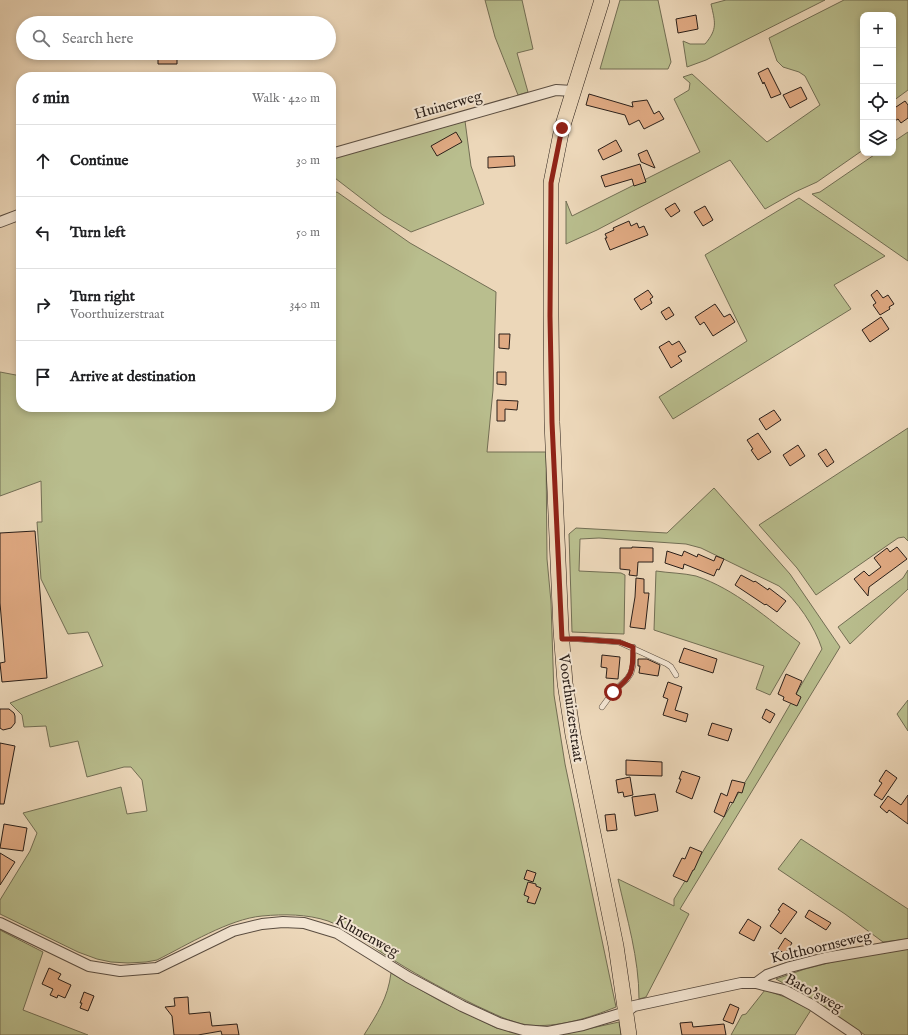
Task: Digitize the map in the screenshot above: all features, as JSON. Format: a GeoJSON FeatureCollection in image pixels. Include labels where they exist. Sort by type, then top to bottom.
{"type":"FeatureCollection","features":[{"type":"Feature","properties":{"kind":"main road","name":"Voorthuizerstraat"},"geometry":{"type":"LineString","coordinates":[[602,0],[578,85],[562,128],[551,183],[550,316],[552,422],[565,683],[573,735],[616,946],[629,1035]]}},
{"type":"Feature","properties":{"kind":"street","name":"Huinerweg"},"geometry":{"type":"LineString","coordinates":[[336,153],[578,85]]}},
{"type":"Feature","properties":{"kind":"street"},"geometry":{"type":"LineString","coordinates":[[0,222],[16,216]]}},
{"type":"Feature","properties":{"kind":"street","name":"Klunenweg"},"geometry":{"type":"LineString","coordinates":[[0,923],[89,966],[120,971],[157,968],[233,931],[262,924],[283,922],[304,923],[337,933],[408,977],[462,1006],[499,1023],[523,1030],[547,1033],[583,1025],[626,1012]]}},
{"type":"Feature","properties":{"kind":"street","name":"Kolthoornseweg"},"geometry":{"type":"LineString","coordinates":[[626,1012],[634,1006],[741,983],[756,983],[767,975],[790,967],[825,958],[908,944]]}},
{"type":"Feature","properties":{"kind":"street","name":"Bato'sweg"},"geometry":{"type":"LineString","coordinates":[[756,983],[784,990],[812,1006],[856,1035]]}},
{"type":"Feature","properties":{"kind":"lane"},"geometry":{"type":"LineString","coordinates":[[562,639],[619,642],[633,647],[667,664],[676,675]]}},
{"type":"Feature","properties":{"kind":"lane"},"geometry":{"type":"LineString","coordinates":[[602,707],[613,692],[627,680],[631,673],[633,665],[633,647]]}},
{"type":"Feature","properties":{"kind":"green space"},"geometry":{"type":"Polygon","coordinates":[[[485,0],[522,0],[533,49],[517,53],[528,92],[518,95],[495,37],[485,0]]]}},
{"type":"Feature","properties":{"kind":"green space"},"geometry":{"type":"Polygon","coordinates":[[[620,0],[658,0],[671,62],[668,69],[600,69],[620,0]]]}},
{"type":"Feature","properties":{"kind":"green space"},"geometry":{"type":"Polygon","coordinates":[[[726,0],[825,0],[706,60],[687,67],[683,41],[690,44],[705,44],[714,29],[714,16],[711,4],[726,0]]]}},
{"type":"Feature","properties":{"kind":"green space"},"geometry":{"type":"Polygon","coordinates":[[[844,0],[908,0],[908,90],[896,99],[896,12],[860,12],[860,152],[817,182],[795,192],[765,209],[730,160],[597,230],[566,244],[566,201],[572,216],[700,152],[674,99],[689,90],[690,83],[683,77],[692,74],[767,142],[820,105],[805,76],[799,72],[783,67],[777,61],[769,38],[844,0]]]}},
{"type":"Feature","properties":{"kind":"green space"},"geometry":{"type":"Polygon","coordinates":[[[465,121],[471,166],[484,204],[411,232],[383,215],[336,179],[336,158],[465,121]]]}},
{"type":"Feature","properties":{"kind":"green space"},"geometry":{"type":"Polygon","coordinates":[[[908,132],[908,261],[812,194],[820,192],[873,156],[896,156],[896,140],[908,132]]]}},
{"type":"Feature","properties":{"kind":"green space"},"geometry":{"type":"Polygon","coordinates":[[[336,192],[410,243],[496,292],[493,390],[487,452],[546,452],[547,559],[551,602],[554,695],[565,764],[616,1007],[595,1015],[562,1024],[539,1026],[522,1024],[509,1020],[477,1006],[425,979],[345,929],[328,921],[312,917],[279,915],[249,918],[222,927],[157,960],[128,963],[97,959],[78,952],[0,914],[0,900],[30,851],[37,833],[23,813],[121,787],[127,814],[147,811],[142,780],[131,767],[124,767],[87,777],[78,741],[50,747],[46,726],[24,727],[22,715],[10,703],[103,666],[88,632],[68,634],[41,579],[37,522],[42,522],[41,481],[0,496],[0,372],[16,375],[16,412],[336,412],[336,192]]]}},
{"type":"Feature","properties":{"kind":"green space"},"geometry":{"type":"Polygon","coordinates":[[[799,198],[885,256],[834,285],[851,309],[673,419],[659,397],[747,341],[705,255],[799,198]]]}},
{"type":"Feature","properties":{"kind":"green space"},"geometry":{"type":"Polygon","coordinates":[[[908,428],[908,541],[904,537],[898,538],[816,595],[797,568],[759,525],[908,428]]]}},
{"type":"Feature","properties":{"kind":"green space"},"geometry":{"type":"Polygon","coordinates":[[[714,488],[790,574],[840,647],[680,909],[689,914],[646,997],[639,999],[635,954],[618,879],[674,906],[674,899],[750,774],[822,649],[805,614],[779,586],[701,548],[686,544],[599,538],[580,539],[579,571],[621,573],[625,575],[624,634],[572,632],[569,534],[576,528],[667,533],[714,488]]]}},
{"type":"Feature","properties":{"kind":"green space"},"geometry":{"type":"Polygon","coordinates":[[[908,570],[908,589],[850,644],[838,627],[903,578],[908,570]]]}},
{"type":"Feature","properties":{"kind":"green space"},"geometry":{"type":"Polygon","coordinates":[[[656,571],[696,576],[724,589],[751,605],[800,643],[770,695],[756,689],[764,666],[654,630],[656,571]]]}},
{"type":"Feature","properties":{"kind":"green space"},"geometry":{"type":"Polygon","coordinates":[[[908,700],[908,731],[897,714],[908,700]]]}},
{"type":"Feature","properties":{"kind":"green space"},"geometry":{"type":"Polygon","coordinates":[[[801,839],[908,909],[908,939],[883,942],[845,914],[778,869],[801,839]]]}},
{"type":"Feature","properties":{"kind":"green space"},"geometry":{"type":"Polygon","coordinates":[[[0,930],[43,952],[23,1010],[88,1035],[0,1035],[0,930]]]}},
{"type":"Feature","properties":{"kind":"green space"},"geometry":{"type":"Polygon","coordinates":[[[908,949],[908,1035],[865,1035],[814,1001],[776,979],[805,969],[848,958],[908,949]]]}},
{"type":"Feature","properties":{"kind":"green space"},"geometry":{"type":"Polygon","coordinates":[[[391,973],[442,1002],[497,1028],[528,1035],[364,1035],[385,998],[391,973]]]}},
{"type":"Feature","properties":{"kind":"green space"},"geometry":{"type":"Polygon","coordinates":[[[765,990],[785,997],[811,1010],[795,1035],[731,1035],[742,1015],[746,1014],[765,990]]]}},
{"type":"Feature","properties":{"kind":"green space"},"geometry":{"type":"Polygon","coordinates":[[[619,1022],[621,1035],[560,1035],[619,1022]]]}},
{"type":"Feature","properties":{"kind":"building"},"geometry":{"type":"Polygon","coordinates":[[[696,15],[698,29],[678,33],[676,19],[696,15]]]}},
{"type":"Feature","properties":{"kind":"building"},"geometry":{"type":"Polygon","coordinates":[[[158,60],[177,60],[177,64],[158,64],[158,60]]]}},
{"type":"Feature","properties":{"kind":"building"},"geometry":{"type":"Polygon","coordinates":[[[768,68],[781,94],[771,98],[758,73],[768,68]]]}},
{"type":"Feature","properties":{"kind":"building"},"geometry":{"type":"Polygon","coordinates":[[[801,87],[807,99],[790,108],[783,95],[801,87]]]}},
{"type":"Feature","properties":{"kind":"building"},"geometry":{"type":"Polygon","coordinates":[[[589,94],[633,107],[632,102],[647,100],[654,114],[659,111],[664,119],[644,129],[639,120],[629,125],[625,115],[586,105],[589,94]]]}},
{"type":"Feature","properties":{"kind":"building"},"geometry":{"type":"Polygon","coordinates":[[[905,101],[908,105],[908,118],[901,123],[898,119],[896,120],[896,107],[905,101]]]}},
{"type":"Feature","properties":{"kind":"building"},"geometry":{"type":"Polygon","coordinates":[[[456,132],[462,142],[437,156],[431,146],[456,132]]]}},
{"type":"Feature","properties":{"kind":"building"},"geometry":{"type":"Polygon","coordinates":[[[616,140],[622,151],[603,160],[598,150],[616,140]]]}},
{"type":"Feature","properties":{"kind":"building"},"geometry":{"type":"Polygon","coordinates":[[[647,150],[655,168],[641,162],[638,154],[647,150]]]}},
{"type":"Feature","properties":{"kind":"building"},"geometry":{"type":"Polygon","coordinates":[[[514,156],[515,166],[488,168],[488,157],[514,156]]]}},
{"type":"Feature","properties":{"kind":"building"},"geometry":{"type":"Polygon","coordinates":[[[640,164],[646,182],[634,186],[632,179],[605,187],[601,176],[640,164]]]}},
{"type":"Feature","properties":{"kind":"building"},"geometry":{"type":"Polygon","coordinates":[[[675,203],[680,211],[671,217],[665,209],[675,203]]]}},
{"type":"Feature","properties":{"kind":"building"},"geometry":{"type":"Polygon","coordinates":[[[705,206],[713,220],[703,226],[694,212],[705,206]]]}},
{"type":"Feature","properties":{"kind":"building"},"geometry":{"type":"Polygon","coordinates":[[[629,221],[631,226],[637,223],[639,228],[644,226],[648,235],[610,250],[605,234],[614,230],[613,228],[629,221]]]}},
{"type":"Feature","properties":{"kind":"building"},"geometry":{"type":"Polygon","coordinates":[[[648,290],[653,297],[650,299],[652,303],[641,310],[634,299],[648,290]]]}},
{"type":"Feature","properties":{"kind":"building"},"geometry":{"type":"Polygon","coordinates":[[[877,290],[883,298],[888,295],[894,304],[889,307],[890,309],[880,315],[873,305],[876,303],[871,295],[877,290]]]}},
{"type":"Feature","properties":{"kind":"building"},"geometry":{"type":"Polygon","coordinates":[[[715,304],[724,317],[730,314],[735,322],[713,336],[704,322],[700,325],[695,317],[715,304]]]}},
{"type":"Feature","properties":{"kind":"building"},"geometry":{"type":"Polygon","coordinates":[[[669,307],[674,315],[666,320],[661,312],[669,307]]]}},
{"type":"Feature","properties":{"kind":"building"},"geometry":{"type":"Polygon","coordinates":[[[881,317],[889,329],[870,342],[862,330],[881,317]]]}},
{"type":"Feature","properties":{"kind":"building"},"geometry":{"type":"Polygon","coordinates":[[[499,334],[510,334],[509,349],[499,348],[499,334]]]}},
{"type":"Feature","properties":{"kind":"building"},"geometry":{"type":"Polygon","coordinates":[[[669,341],[672,345],[679,341],[686,352],[678,356],[682,361],[671,368],[659,347],[669,341]]]}},
{"type":"Feature","properties":{"kind":"building"},"geometry":{"type":"Polygon","coordinates":[[[497,372],[506,372],[506,385],[497,384],[497,372]]]}},
{"type":"Feature","properties":{"kind":"building"},"geometry":{"type":"Polygon","coordinates":[[[497,400],[518,401],[517,410],[505,409],[505,421],[497,421],[497,400]]]}},
{"type":"Feature","properties":{"kind":"building"},"geometry":{"type":"Polygon","coordinates":[[[774,410],[781,420],[766,430],[759,419],[774,410]]]}},
{"type":"Feature","properties":{"kind":"building"},"geometry":{"type":"Polygon","coordinates":[[[758,433],[771,452],[758,460],[751,450],[753,449],[747,440],[758,433]]]}},
{"type":"Feature","properties":{"kind":"building"},"geometry":{"type":"Polygon","coordinates":[[[798,445],[805,456],[790,466],[783,455],[798,445]]]}},
{"type":"Feature","properties":{"kind":"building"},"geometry":{"type":"Polygon","coordinates":[[[826,449],[834,462],[827,467],[818,454],[826,449]]]}},
{"type":"Feature","properties":{"kind":"building"},"geometry":{"type":"Polygon","coordinates":[[[35,531],[47,678],[2,682],[0,663],[5,662],[0,603],[0,533],[35,531]]]}},
{"type":"Feature","properties":{"kind":"building"},"geometry":{"type":"Polygon","coordinates":[[[897,547],[907,559],[869,587],[868,596],[854,579],[864,571],[869,576],[881,567],[874,558],[887,548],[890,552],[897,547]]]}},
{"type":"Feature","properties":{"kind":"building"},"geometry":{"type":"Polygon","coordinates":[[[620,548],[653,548],[653,562],[638,562],[637,576],[629,575],[630,570],[620,569],[620,548]]]}},
{"type":"Feature","properties":{"kind":"building"},"geometry":{"type":"Polygon","coordinates":[[[667,551],[682,556],[684,551],[697,557],[698,554],[714,561],[716,556],[724,559],[719,570],[717,569],[714,576],[684,564],[683,569],[665,563],[667,551]]]}},
{"type":"Feature","properties":{"kind":"building"},"geometry":{"type":"Polygon","coordinates":[[[741,575],[754,582],[755,581],[768,590],[769,588],[786,601],[777,612],[735,585],[741,575]]]}},
{"type":"Feature","properties":{"kind":"building"},"geometry":{"type":"Polygon","coordinates":[[[636,578],[644,579],[644,593],[649,593],[645,629],[630,627],[635,597],[636,578]]]}},
{"type":"Feature","properties":{"kind":"building"},"geometry":{"type":"Polygon","coordinates":[[[684,648],[717,659],[713,673],[679,662],[684,648]]]}},
{"type":"Feature","properties":{"kind":"building"},"geometry":{"type":"Polygon","coordinates":[[[602,655],[620,657],[618,679],[606,678],[607,668],[601,667],[602,655]]]}},
{"type":"Feature","properties":{"kind":"building"},"geometry":{"type":"Polygon","coordinates":[[[638,659],[647,659],[660,665],[658,676],[639,673],[640,666],[638,666],[638,659]]]}},
{"type":"Feature","properties":{"kind":"building"},"geometry":{"type":"Polygon","coordinates":[[[786,674],[802,681],[796,694],[801,697],[797,706],[783,700],[784,697],[778,694],[786,674]]]}},
{"type":"Feature","properties":{"kind":"building"},"geometry":{"type":"Polygon","coordinates":[[[668,682],[682,687],[675,710],[688,714],[686,722],[663,715],[668,699],[663,697],[668,682]]]}},
{"type":"Feature","properties":{"kind":"building"},"geometry":{"type":"Polygon","coordinates":[[[0,709],[9,709],[14,713],[15,723],[11,728],[3,730],[0,728],[0,709]]]}},
{"type":"Feature","properties":{"kind":"building"},"geometry":{"type":"Polygon","coordinates":[[[766,709],[775,714],[770,723],[762,718],[766,709]]]}},
{"type":"Feature","properties":{"kind":"building"},"geometry":{"type":"Polygon","coordinates":[[[712,723],[732,729],[728,741],[708,735],[712,723]]]}},
{"type":"Feature","properties":{"kind":"building"},"geometry":{"type":"Polygon","coordinates":[[[0,743],[15,746],[4,804],[0,804],[0,743]]]}},
{"type":"Feature","properties":{"kind":"building"},"geometry":{"type":"Polygon","coordinates":[[[626,760],[662,762],[662,776],[626,775],[626,760]]]}},
{"type":"Feature","properties":{"kind":"building"},"geometry":{"type":"Polygon","coordinates":[[[886,770],[897,778],[882,800],[874,795],[882,783],[879,781],[886,770]]]}},
{"type":"Feature","properties":{"kind":"building"},"geometry":{"type":"Polygon","coordinates":[[[682,771],[700,777],[692,799],[676,792],[681,779],[679,779],[682,771]]]}},
{"type":"Feature","properties":{"kind":"building"},"geometry":{"type":"Polygon","coordinates":[[[630,777],[633,795],[624,797],[623,792],[618,793],[616,780],[630,777]]]}},
{"type":"Feature","properties":{"kind":"building"},"geometry":{"type":"Polygon","coordinates":[[[732,780],[745,783],[742,793],[738,792],[733,803],[730,802],[724,817],[714,812],[721,793],[727,796],[732,780]]]}},
{"type":"Feature","properties":{"kind":"building"},"geometry":{"type":"Polygon","coordinates":[[[655,794],[658,811],[635,816],[632,797],[655,794]]]}},
{"type":"Feature","properties":{"kind":"building"},"geometry":{"type":"Polygon","coordinates":[[[908,795],[908,824],[889,810],[887,813],[880,807],[888,796],[901,805],[908,795]]]}},
{"type":"Feature","properties":{"kind":"building"},"geometry":{"type":"Polygon","coordinates":[[[615,814],[617,830],[607,831],[605,815],[615,814]]]}},
{"type":"Feature","properties":{"kind":"building"},"geometry":{"type":"Polygon","coordinates":[[[4,824],[27,828],[23,851],[0,848],[4,824]]]}},
{"type":"Feature","properties":{"kind":"building"},"geometry":{"type":"Polygon","coordinates":[[[690,847],[702,852],[687,882],[673,876],[682,858],[685,859],[690,847]]]}},
{"type":"Feature","properties":{"kind":"building"},"geometry":{"type":"Polygon","coordinates":[[[0,853],[15,862],[0,885],[0,853]]]}},
{"type":"Feature","properties":{"kind":"building"},"geometry":{"type":"Polygon","coordinates":[[[527,870],[536,873],[533,882],[524,879],[527,870]]]}},
{"type":"Feature","properties":{"kind":"building"},"geometry":{"type":"Polygon","coordinates":[[[528,882],[536,884],[536,886],[541,888],[535,904],[527,902],[529,897],[524,895],[528,882]]]}},
{"type":"Feature","properties":{"kind":"building"},"geometry":{"type":"Polygon","coordinates":[[[783,903],[797,912],[781,934],[770,926],[780,911],[778,910],[783,903]]]}},
{"type":"Feature","properties":{"kind":"building"},"geometry":{"type":"Polygon","coordinates":[[[809,910],[831,923],[826,930],[805,917],[809,910]]]}},
{"type":"Feature","properties":{"kind":"building"},"geometry":{"type":"Polygon","coordinates":[[[748,919],[761,927],[754,941],[739,933],[748,919]]]}},
{"type":"Feature","properties":{"kind":"building"},"geometry":{"type":"Polygon","coordinates":[[[785,938],[792,943],[785,954],[778,949],[785,938]]]}},
{"type":"Feature","properties":{"kind":"building"},"geometry":{"type":"Polygon","coordinates":[[[49,968],[61,974],[58,979],[71,985],[65,998],[58,995],[57,998],[50,995],[53,989],[42,984],[49,968]]]}},
{"type":"Feature","properties":{"kind":"building"},"geometry":{"type":"Polygon","coordinates":[[[84,992],[94,996],[88,1011],[80,1008],[82,1003],[80,1003],[84,992]]]}},
{"type":"Feature","properties":{"kind":"building"},"geometry":{"type":"Polygon","coordinates":[[[188,997],[189,1014],[210,1012],[212,1026],[237,1024],[239,1035],[222,1035],[221,1031],[198,1035],[174,1035],[172,1016],[165,1007],[175,1006],[174,998],[188,997]]]}},
{"type":"Feature","properties":{"kind":"building"},"geometry":{"type":"Polygon","coordinates":[[[730,1004],[739,1008],[733,1024],[723,1020],[730,1004]]]}},
{"type":"Feature","properties":{"kind":"building"},"geometry":{"type":"Polygon","coordinates":[[[692,1022],[693,1027],[724,1024],[726,1035],[682,1035],[680,1023],[692,1022]]]}},
{"type":"Feature","properties":{"kind":"route"},"geometry":{"type":"LineString","coordinates":[[562,128],[551,183],[550,316],[552,422],[562,639],[619,642],[633,647],[633,665],[631,673],[627,680],[613,692]]}}]}
